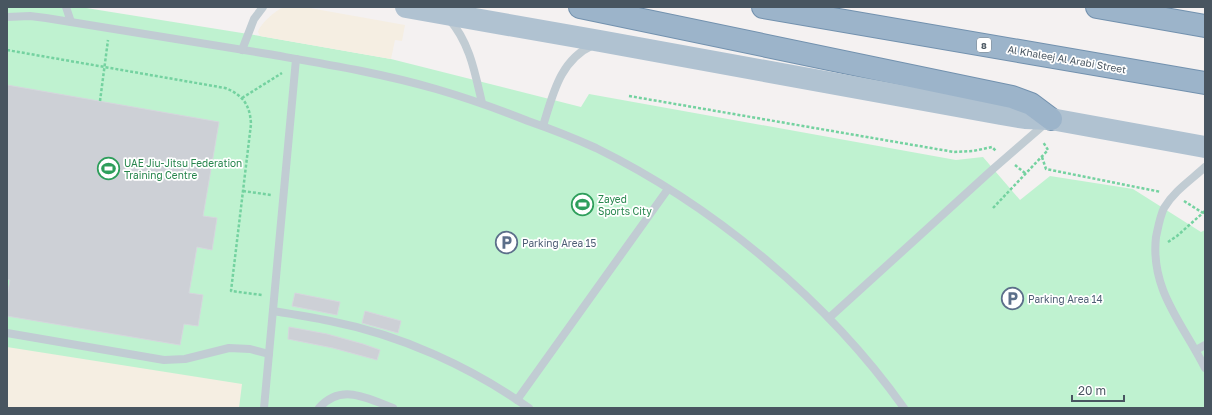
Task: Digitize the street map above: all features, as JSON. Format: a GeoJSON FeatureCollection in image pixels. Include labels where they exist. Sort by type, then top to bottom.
{"type":"FeatureCollection","features":[{"type":"Feature","properties":{"kind":"highway"},"geometry":{"type":"LineString","coordinates":[[580,7],[1012,97],[1031,104],[1044,125]]}},
{"type":"Feature","properties":{"kind":"highway","name":"Al Khaleej Al Arabi Street"},"geometry":{"type":"LineString","coordinates":[[763,7],[1205,83]]}},
{"type":"Feature","properties":{"kind":"highway"},"geometry":{"type":"LineString","coordinates":[[1097,7],[1205,26]]}},
{"type":"Feature","properties":{"kind":"main road"},"geometry":{"type":"LineString","coordinates":[[406,7],[1025,118],[1044,125],[1205,147]]}},
{"type":"Feature","properties":{"kind":"lane"},"geometry":{"type":"LineString","coordinates":[[66,7],[71,22]]}},
{"type":"Feature","properties":{"kind":"lane"},"geometry":{"type":"LineString","coordinates":[[242,50],[254,19],[263,7]]}},
{"type":"Feature","properties":{"kind":"lane"},"geometry":{"type":"LineString","coordinates":[[445,14],[462,36],[468,49],[482,103]]}},
{"type":"Feature","properties":{"kind":"lane"},"geometry":{"type":"LineString","coordinates":[[7,17],[30,16],[71,22],[333,65],[397,78],[482,103],[594,147],[632,167],[668,189],[702,212],[768,262],[829,318],[863,354],[904,408]]}},
{"type":"Feature","properties":{"kind":"lane"},"geometry":{"type":"LineString","coordinates":[[543,126],[556,85],[568,63],[588,47],[600,41]]}},
{"type":"Feature","properties":{"kind":"lane"},"geometry":{"type":"LineString","coordinates":[[264,408],[296,59]]}},
{"type":"Feature","properties":{"kind":"lane"},"geometry":{"type":"LineString","coordinates":[[829,318],[1044,125]]}},
{"type":"Feature","properties":{"kind":"lane"},"geometry":{"type":"LineString","coordinates":[[1205,167],[1174,195],[1164,209],[1157,231],[1156,244],[1157,270],[1164,295],[1205,368]]}},
{"type":"Feature","properties":{"kind":"lane"},"geometry":{"type":"LineString","coordinates":[[517,400],[668,189]]}},
{"type":"Feature","properties":{"kind":"lane"},"geometry":{"type":"LineString","coordinates":[[273,311],[345,325],[387,337],[414,347],[467,370],[529,408]]}},
{"type":"Feature","properties":{"kind":"lane"},"geometry":{"type":"LineString","coordinates":[[7,332],[164,360],[185,359],[229,348],[250,349],[269,354]]}},
{"type":"Feature","properties":{"kind":"lane"},"geometry":{"type":"LineString","coordinates":[[1196,350],[1205,345]]}},
{"type":"Feature","properties":{"kind":"lane"},"geometry":{"type":"LineString","coordinates":[[319,408],[325,401],[332,397],[353,394],[360,395],[393,408]]}},
{"type":"Feature","properties":{"kind":"path"},"geometry":{"type":"LineString","coordinates":[[100,101],[110,29]]}},
{"type":"Feature","properties":{"kind":"path"},"geometry":{"type":"LineString","coordinates":[[7,50],[225,88],[242,98],[251,114],[251,124],[231,291],[274,296]]}},
{"type":"Feature","properties":{"kind":"path"},"geometry":{"type":"LineString","coordinates":[[242,98],[282,73],[294,74]]}},
{"type":"Feature","properties":{"kind":"path"},"geometry":{"type":"LineString","coordinates":[[630,96],[954,152],[973,151],[992,147],[1026,174]]}},
{"type":"Feature","properties":{"kind":"path"},"geometry":{"type":"LineString","coordinates":[[993,208],[1048,150],[1044,125]]}},
{"type":"Feature","properties":{"kind":"path"},"geometry":{"type":"LineString","coordinates":[[1042,156],[1046,169],[1174,195],[1204,212],[1172,240],[1161,244],[1156,244]]}},
{"type":"Feature","properties":{"kind":"path"},"geometry":{"type":"LineString","coordinates":[[243,191],[283,196]]}},
{"type":"Feature","properties":{"kind":"green space","name":"Zayed Sports City"},"geometry":{"type":"Polygon","coordinates":[[[7,7],[80,7],[260,36],[391,59],[581,107],[589,94],[956,160],[983,157],[1020,200],[1050,176],[1133,189],[1201,232],[1205,230],[1205,408],[7,408],[7,7]]]}},
{"type":"Feature","properties":{"kind":"sand"},"geometry":{"type":"Polygon","coordinates":[[[284,7],[304,7],[405,25],[402,41],[395,40],[391,59],[260,36],[258,32],[259,29],[265,21],[284,7]]]}},
{"type":"Feature","properties":{"kind":"sand"},"geometry":{"type":"Polygon","coordinates":[[[7,347],[242,384],[239,408],[7,408],[7,347]]]}},
{"type":"Feature","properties":{"kind":"building","name":"UAE Jiu-Jitsu Federation Training Centre"},"geometry":{"type":"Polygon","coordinates":[[[7,85],[219,122],[203,216],[217,218],[212,250],[197,247],[189,293],[203,295],[198,326],[184,324],[180,345],[7,316],[7,297],[10,280],[7,279],[7,85]]]}},
{"type":"Feature","properties":{"kind":"building"},"geometry":{"type":"Polygon","coordinates":[[[295,293],[340,302],[337,315],[292,306],[295,293]]]}},
{"type":"Feature","properties":{"kind":"building"},"geometry":{"type":"Polygon","coordinates":[[[365,311],[401,321],[398,333],[362,323],[365,311]]]}},
{"type":"Feature","properties":{"kind":"building"},"geometry":{"type":"Polygon","coordinates":[[[289,327],[327,334],[380,350],[377,360],[333,348],[288,339],[289,327]]]}},
{"type":"Feature","properties":{"kind":"place","name":"UAE Jiu-Jitsu Federation Training Centre"},"geometry":{"type":"Point","coordinates":[109,169]}},
{"type":"Feature","properties":{"kind":"place","name":"Zayed Sports City"},"geometry":{"type":"Point","coordinates":[583,205]}},
{"type":"Feature","properties":{"kind":"place","name":"Parking Area 15"},"geometry":{"type":"Point","coordinates":[506,243]}},
{"type":"Feature","properties":{"kind":"place","name":"Parking Area 14"},"geometry":{"type":"Point","coordinates":[1013,299]}}]}
